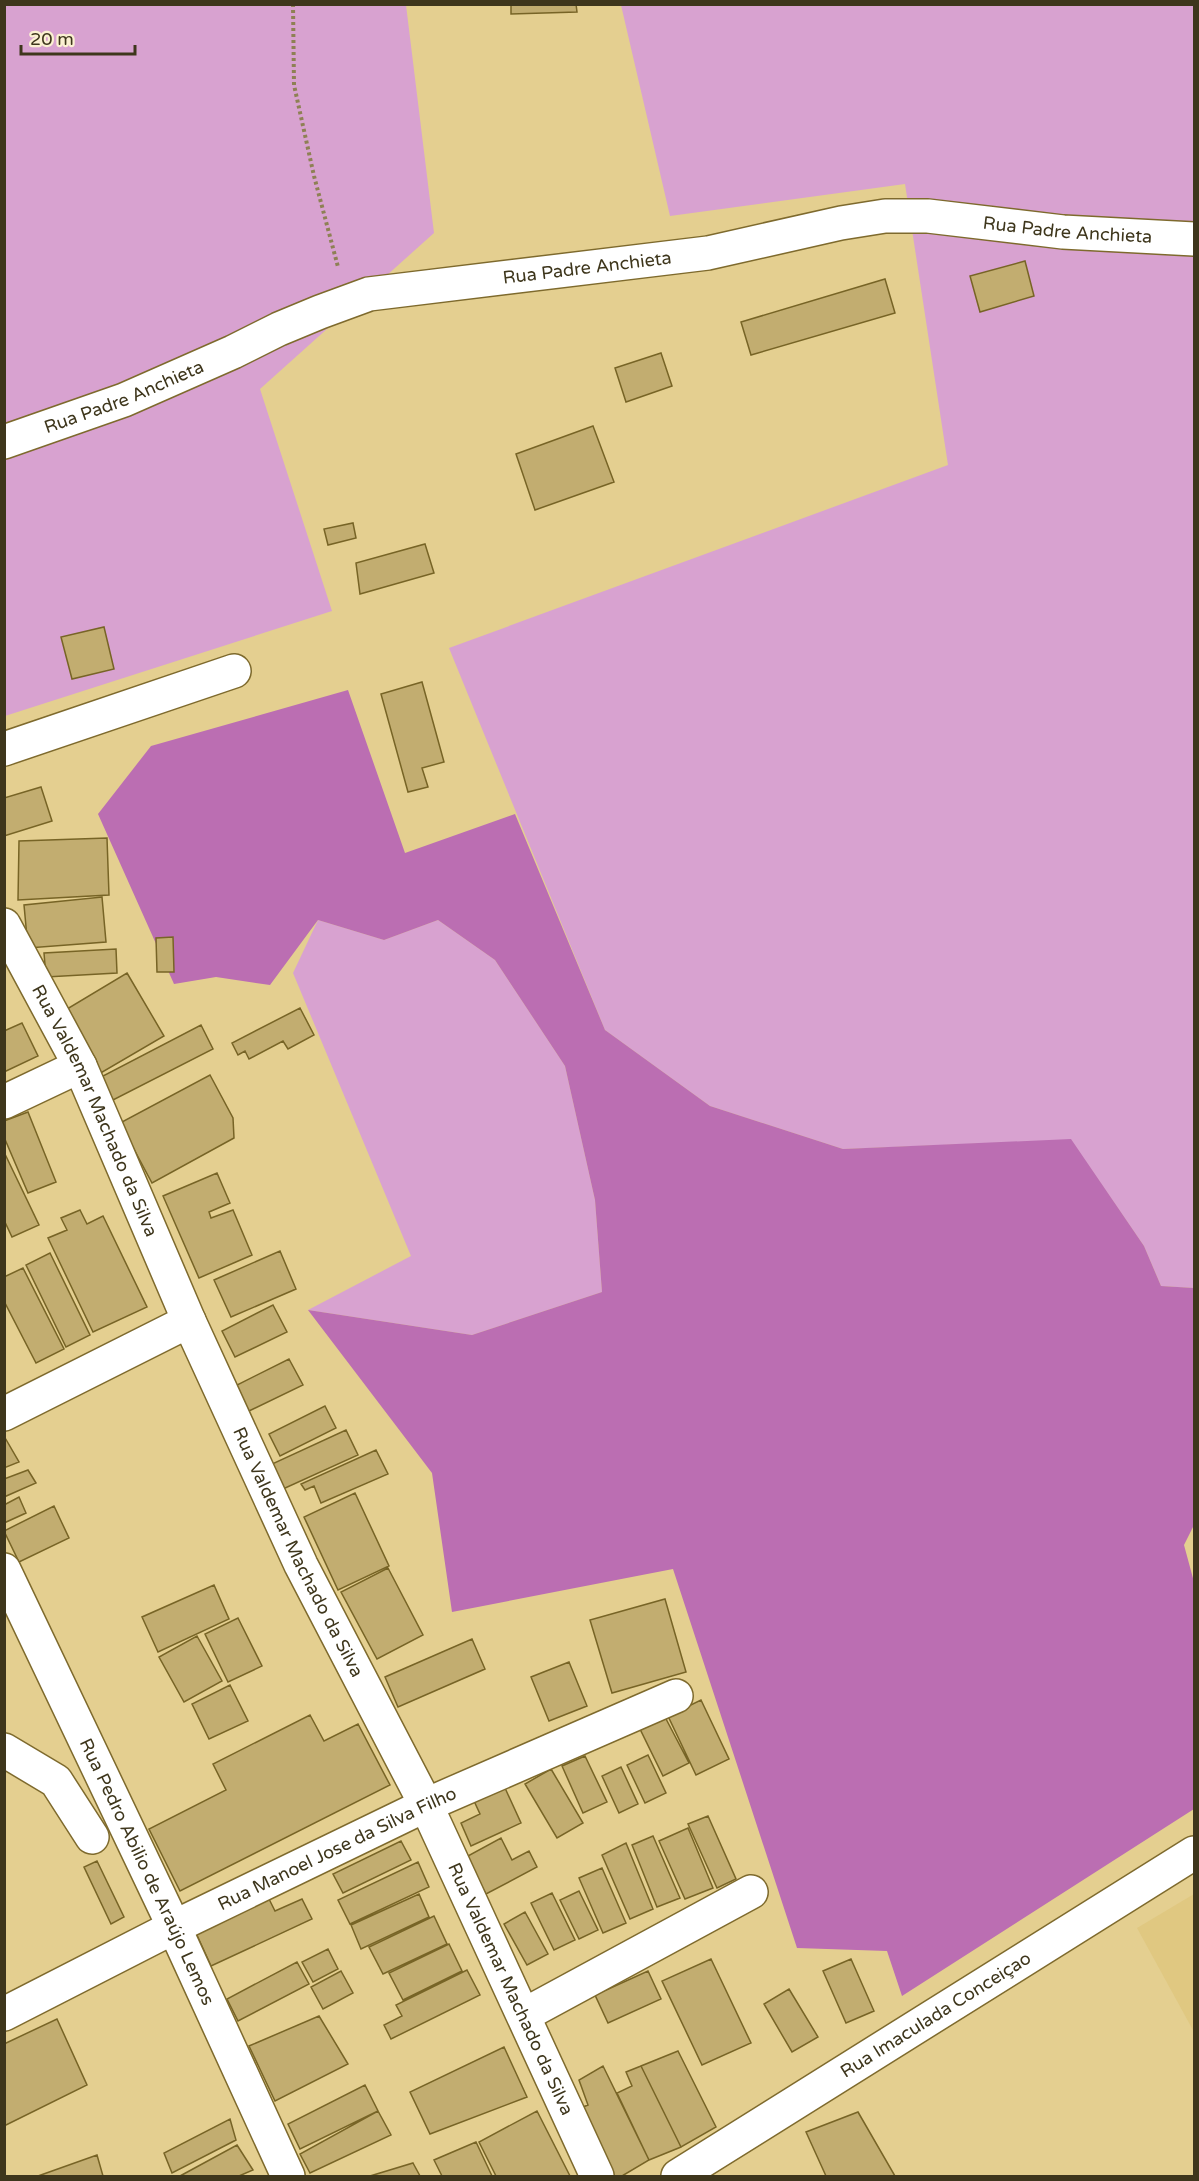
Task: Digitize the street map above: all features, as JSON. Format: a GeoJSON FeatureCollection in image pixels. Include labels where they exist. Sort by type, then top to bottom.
{"type":"FeatureCollection","features":[{"type":"Feature","properties":{"kind":"street","name":"Rua Padre Anchieta"},"geometry":{"type":"LineString","coordinates":[[4,442],[124,400],[289,325],[369,294],[708,253],[841,223],[885,216],[928,216],[1063,232],[1194,239]]}},
{"type":"Feature","properties":{"kind":"street"},"geometry":{"type":"LineString","coordinates":[[4,749],[234,671]]}},
{"type":"Feature","properties":{"kind":"street","name":"Rua Valdemar Machado da Silva"},"geometry":{"type":"LineString","coordinates":[[4,925],[80,1066],[189,1321],[301,1565],[426,1804],[597,2176]]}},
{"type":"Feature","properties":{"kind":"street"},"geometry":{"type":"LineString","coordinates":[[4,1102],[80,1066]]}},
{"type":"Feature","properties":{"kind":"street"},"geometry":{"type":"LineString","coordinates":[[4,1414],[189,1321]]}},
{"type":"Feature","properties":{"kind":"street","name":"Rua Pedro Abilio de Araújo Lemos"},"geometry":{"type":"LineString","coordinates":[[4,1570],[174,1927],[288,2176]]}},
{"type":"Feature","properties":{"kind":"street","name":"Rua Manoel Jose da Silva Filho"},"geometry":{"type":"LineString","coordinates":[[4,2014],[174,1927],[426,1804],[676,1696]]}},
{"type":"Feature","properties":{"kind":"street"},"geometry":{"type":"LineString","coordinates":[[4,1750],[56,1781],[92,1836]]}},
{"type":"Feature","properties":{"kind":"street","name":"Rua Imaculada Conceiçao"},"geometry":{"type":"LineString","coordinates":[[678,2176],[1194,1853]]}},
{"type":"Feature","properties":{"kind":"street"},"geometry":{"type":"LineString","coordinates":[[524,2015],[751,1892]]}},
{"type":"Feature","properties":{"kind":"path"},"geometry":{"type":"LineString","coordinates":[[293,4],[294,85],[314,176],[347,302]]}},
{"type":"Feature","properties":{"kind":"shaded area"},"geometry":{"type":"Polygon","coordinates":[[[5,5],[406,5],[434,233],[260,389],[332,611],[5,716],[5,5]]]}},
{"type":"Feature","properties":{"kind":"shaded area"},"geometry":{"type":"Polygon","coordinates":[[[621,5],[1194,5],[1194,1288],[1161,1286],[1144,1246],[1071,1140],[843,1149],[710,1106],[605,1030],[449,648],[948,465],[905,184],[670,216],[621,5]]]}},
{"type":"Feature","properties":{"kind":"shaded area"},"geometry":{"type":"Polygon","coordinates":[[[348,690],[405,853],[515,814],[605,1030],[710,1106],[843,1149],[1071,1139],[1144,1246],[1161,1286],[1194,1288],[1194,1525],[1184,1545],[1194,1582],[1194,1809],[902,1996],[887,1951],[797,1948],[673,1569],[452,1612],[432,1473],[308,1310],[472,1335],[602,1292],[595,1200],[565,1066],[495,960],[438,920],[384,940],[318,920],[270,985],[216,977],[174,984],[98,814],[151,746],[348,690]]]}},
{"type":"Feature","properties":{"kind":"shaded area"},"geometry":{"type":"Polygon","coordinates":[[[318,920],[384,940],[438,920],[495,960],[565,1066],[595,1200],[602,1292],[472,1335],[308,1310],[411,1256],[293,973],[318,920]]]}},
{"type":"Feature","properties":{"kind":"shaded area"},"geometry":{"type":"Polygon","coordinates":[[[1194,1894],[1194,2032],[1137,1928],[1194,1894]]]}},
{"type":"Feature","properties":{"kind":"building"},"geometry":{"type":"Polygon","coordinates":[[[511,4],[576,4],[577,12],[511,14],[511,4]]]}},
{"type":"Feature","properties":{"kind":"building"},"geometry":{"type":"Polygon","coordinates":[[[1025,261],[1034,296],[980,312],[970,276],[1025,261]]]}},
{"type":"Feature","properties":{"kind":"building"},"geometry":{"type":"Polygon","coordinates":[[[885,279],[895,313],[751,355],[741,322],[885,279]]]}},
{"type":"Feature","properties":{"kind":"building"},"geometry":{"type":"Polygon","coordinates":[[[661,353],[672,386],[626,402],[615,368],[661,353]]]}},
{"type":"Feature","properties":{"kind":"building"},"geometry":{"type":"Polygon","coordinates":[[[593,426],[614,482],[535,510],[516,454],[593,426]]]}},
{"type":"Feature","properties":{"kind":"building"},"geometry":{"type":"Polygon","coordinates":[[[353,523],[356,538],[328,545],[324,529],[353,523]]]}},
{"type":"Feature","properties":{"kind":"building"},"geometry":{"type":"Polygon","coordinates":[[[425,544],[434,573],[360,594],[356,563],[425,544]]]}},
{"type":"Feature","properties":{"kind":"building"},"geometry":{"type":"Polygon","coordinates":[[[104,627],[114,669],[72,679],[61,637],[104,627]]]}},
{"type":"Feature","properties":{"kind":"building"},"geometry":{"type":"Polygon","coordinates":[[[422,682],[444,762],[422,768],[428,787],[408,792],[381,694],[422,682]]]}},
{"type":"Feature","properties":{"kind":"building"},"geometry":{"type":"Polygon","coordinates":[[[41,787],[52,821],[4,836],[4,798],[41,787]]]}},
{"type":"Feature","properties":{"kind":"building"},"geometry":{"type":"Polygon","coordinates":[[[107,838],[109,895],[18,900],[19,841],[107,838]]]}},
{"type":"Feature","properties":{"kind":"building"},"geometry":{"type":"Polygon","coordinates":[[[102,897],[106,942],[28,948],[24,905],[102,897]]]}},
{"type":"Feature","properties":{"kind":"building"},"geometry":{"type":"Polygon","coordinates":[[[173,937],[174,972],[157,972],[156,938],[173,937]]]}},
{"type":"Feature","properties":{"kind":"building"},"geometry":{"type":"Polygon","coordinates":[[[116,949],[117,973],[46,977],[44,953],[116,949]]]}},
{"type":"Feature","properties":{"kind":"building"},"geometry":{"type":"Polygon","coordinates":[[[127,973],[164,1036],[99,1074],[62,1012],[127,973]]]}},
{"type":"Feature","properties":{"kind":"building"},"geometry":{"type":"Polygon","coordinates":[[[300,1008],[314,1035],[288,1049],[283,1041],[249,1059],[245,1051],[238,1055],[232,1043],[300,1008]]]}},
{"type":"Feature","properties":{"kind":"building"},"geometry":{"type":"Polygon","coordinates":[[[22,1023],[38,1056],[4,1072],[4,1031],[22,1023]]]}},
{"type":"Feature","properties":{"kind":"building"},"geometry":{"type":"Polygon","coordinates":[[[201,1025],[213,1049],[113,1100],[101,1077],[201,1025]]]}},
{"type":"Feature","properties":{"kind":"building"},"geometry":{"type":"Polygon","coordinates":[[[210,1075],[233,1118],[234,1138],[152,1183],[120,1123],[210,1075]]]}},
{"type":"Feature","properties":{"kind":"building"},"geometry":{"type":"Polygon","coordinates":[[[28,1112],[56,1182],[28,1193],[4,1137],[4,1121],[28,1112]]]}},
{"type":"Feature","properties":{"kind":"building"},"geometry":{"type":"Polygon","coordinates":[[[4,1152],[39,1225],[12,1237],[4,1220],[4,1152]]]}},
{"type":"Feature","properties":{"kind":"building"},"geometry":{"type":"Polygon","coordinates":[[[217,1173],[230,1203],[209,1212],[211,1218],[233,1210],[252,1255],[199,1278],[163,1196],[217,1173]]]}},
{"type":"Feature","properties":{"kind":"building"},"geometry":{"type":"Polygon","coordinates":[[[80,1210],[87,1224],[103,1216],[147,1307],[93,1332],[48,1238],[67,1230],[61,1218],[80,1210]]]}},
{"type":"Feature","properties":{"kind":"building"},"geometry":{"type":"Polygon","coordinates":[[[280,1251],[296,1289],[231,1317],[214,1280],[280,1251]]]}},
{"type":"Feature","properties":{"kind":"building"},"geometry":{"type":"Polygon","coordinates":[[[50,1253],[90,1335],[66,1347],[26,1265],[50,1253]]]}},
{"type":"Feature","properties":{"kind":"building"},"geometry":{"type":"Polygon","coordinates":[[[23,1268],[64,1349],[36,1363],[4,1301],[4,1277],[23,1268]]]}},
{"type":"Feature","properties":{"kind":"building"},"geometry":{"type":"Polygon","coordinates":[[[273,1305],[287,1332],[235,1357],[222,1331],[273,1305]]]}},
{"type":"Feature","properties":{"kind":"building"},"geometry":{"type":"Polygon","coordinates":[[[289,1359],[303,1385],[249,1411],[235,1386],[289,1359]]]}},
{"type":"Feature","properties":{"kind":"building"},"geometry":{"type":"Polygon","coordinates":[[[325,1406],[336,1428],[280,1456],[269,1434],[325,1406]]]}},
{"type":"Feature","properties":{"kind":"building"},"geometry":{"type":"Polygon","coordinates":[[[346,1430],[358,1455],[283,1489],[272,1464],[346,1430]]]}},
{"type":"Feature","properties":{"kind":"building"},"geometry":{"type":"Polygon","coordinates":[[[4,1436],[19,1462],[4,1468],[4,1436]]]}},
{"type":"Feature","properties":{"kind":"building"},"geometry":{"type":"Polygon","coordinates":[[[376,1450],[388,1474],[321,1503],[314,1486],[305,1490],[301,1484],[376,1450]]]}},
{"type":"Feature","properties":{"kind":"building"},"geometry":{"type":"Polygon","coordinates":[[[28,1470],[36,1483],[4,1497],[4,1479],[28,1470]]]}},
{"type":"Feature","properties":{"kind":"building"},"geometry":{"type":"Polygon","coordinates":[[[355,1493],[389,1566],[338,1590],[304,1517],[355,1493]]]}},
{"type":"Feature","properties":{"kind":"building"},"geometry":{"type":"Polygon","coordinates":[[[19,1497],[26,1513],[4,1523],[4,1505],[19,1497]]]}},
{"type":"Feature","properties":{"kind":"building"},"geometry":{"type":"Polygon","coordinates":[[[54,1506],[69,1538],[19,1562],[4,1531],[54,1506]]]}},
{"type":"Feature","properties":{"kind":"building"},"geometry":{"type":"Polygon","coordinates":[[[388,1568],[423,1635],[377,1659],[341,1592],[388,1568]]]}},
{"type":"Feature","properties":{"kind":"building"},"geometry":{"type":"Polygon","coordinates":[[[214,1585],[229,1619],[158,1652],[142,1617],[214,1585]]]}},
{"type":"Feature","properties":{"kind":"building"},"geometry":{"type":"Polygon","coordinates":[[[665,1599],[686,1672],[612,1693],[590,1620],[665,1599]]]}},
{"type":"Feature","properties":{"kind":"building"},"geometry":{"type":"Polygon","coordinates":[[[238,1618],[262,1666],[228,1682],[205,1634],[238,1618]]]}},
{"type":"Feature","properties":{"kind":"building"},"geometry":{"type":"Polygon","coordinates":[[[197,1636],[222,1681],[184,1702],[159,1657],[197,1636]]]}},
{"type":"Feature","properties":{"kind":"building"},"geometry":{"type":"Polygon","coordinates":[[[472,1639],[485,1669],[398,1707],[385,1677],[472,1639]]]}},
{"type":"Feature","properties":{"kind":"building"},"geometry":{"type":"Polygon","coordinates":[[[569,1662],[587,1706],[549,1721],[531,1677],[569,1662]]]}},
{"type":"Feature","properties":{"kind":"building"},"geometry":{"type":"Polygon","coordinates":[[[230,1685],[248,1721],[209,1739],[192,1704],[230,1685]]]}},
{"type":"Feature","properties":{"kind":"building"},"geometry":{"type":"Polygon","coordinates":[[[701,1700],[729,1759],[696,1775],[668,1716],[701,1700]]]}},
{"type":"Feature","properties":{"kind":"building"},"geometry":{"type":"Polygon","coordinates":[[[310,1715],[324,1741],[358,1724],[390,1785],[180,1891],[149,1829],[226,1790],[213,1764],[310,1715]]]}},
{"type":"Feature","properties":{"kind":"building"},"geometry":{"type":"Polygon","coordinates":[[[665,1717],[689,1763],[663,1776],[640,1729],[665,1717]]]}},
{"type":"Feature","properties":{"kind":"building"},"geometry":{"type":"Polygon","coordinates":[[[648,1755],[666,1793],[645,1803],[627,1765],[648,1755]]]}},
{"type":"Feature","properties":{"kind":"building"},"geometry":{"type":"Polygon","coordinates":[[[585,1756],[607,1802],[583,1813],[562,1766],[585,1756]]]}},
{"type":"Feature","properties":{"kind":"building"},"geometry":{"type":"Polygon","coordinates":[[[621,1767],[638,1804],[619,1813],[602,1776],[621,1767]]]}},
{"type":"Feature","properties":{"kind":"building"},"geometry":{"type":"Polygon","coordinates":[[[551,1769],[583,1823],[557,1838],[525,1784],[551,1769]]]}},
{"type":"Feature","properties":{"kind":"building"},"geometry":{"type":"Polygon","coordinates":[[[505,1788],[521,1823],[471,1846],[461,1823],[480,1814],[474,1801],[505,1788]]]}},
{"type":"Feature","properties":{"kind":"building"},"geometry":{"type":"Polygon","coordinates":[[[708,1816],[736,1879],[717,1888],[688,1824],[708,1816]]]}},
{"type":"Feature","properties":{"kind":"building"},"geometry":{"type":"Polygon","coordinates":[[[688,1828],[713,1888],[685,1899],[659,1841],[688,1828]]]}},
{"type":"Feature","properties":{"kind":"building"},"geometry":{"type":"Polygon","coordinates":[[[653,1836],[680,1898],[657,1907],[632,1845],[653,1836]]]}},
{"type":"Feature","properties":{"kind":"building"},"geometry":{"type":"Polygon","coordinates":[[[501,1838],[512,1860],[529,1851],[537,1867],[486,1894],[466,1857],[501,1838]]]}},
{"type":"Feature","properties":{"kind":"building"},"geometry":{"type":"Polygon","coordinates":[[[401,1841],[411,1860],[343,1893],[333,1874],[401,1841]]]}},
{"type":"Feature","properties":{"kind":"building"},"geometry":{"type":"Polygon","coordinates":[[[626,1843],[653,1909],[630,1919],[602,1855],[626,1843]]]}},
{"type":"Feature","properties":{"kind":"building"},"geometry":{"type":"Polygon","coordinates":[[[97,1861],[124,1917],[111,1924],[84,1867],[97,1861]]]}},
{"type":"Feature","properties":{"kind":"building"},"geometry":{"type":"Polygon","coordinates":[[[418,1862],[429,1887],[350,1924],[338,1900],[418,1862]]]}},
{"type":"Feature","properties":{"kind":"building"},"geometry":{"type":"Polygon","coordinates":[[[602,1868],[626,1923],[603,1933],[579,1878],[602,1868]]]}},
{"type":"Feature","properties":{"kind":"building"},"geometry":{"type":"Polygon","coordinates":[[[579,1891],[598,1930],[579,1939],[560,1900],[579,1891]]]}},
{"type":"Feature","properties":{"kind":"building"},"geometry":{"type":"Polygon","coordinates":[[[552,1893],[575,1940],[554,1950],[531,1903],[552,1893]]]}},
{"type":"Feature","properties":{"kind":"building"},"geometry":{"type":"Polygon","coordinates":[[[419,1894],[429,1917],[361,1949],[351,1925],[419,1894]]]}},
{"type":"Feature","properties":{"kind":"building"},"geometry":{"type":"Polygon","coordinates":[[[269,1899],[275,1911],[302,1899],[312,1919],[211,1966],[196,1933],[269,1899]]]}},
{"type":"Feature","properties":{"kind":"building"},"geometry":{"type":"Polygon","coordinates":[[[525,1912],[548,1954],[527,1965],[504,1924],[525,1912]]]}},
{"type":"Feature","properties":{"kind":"building"},"geometry":{"type":"Polygon","coordinates":[[[434,1916],[447,1944],[383,1974],[369,1947],[434,1916]]]}},
{"type":"Feature","properties":{"kind":"building"},"geometry":{"type":"Polygon","coordinates":[[[449,1944],[462,1971],[403,2000],[389,1973],[449,1944]]]}},
{"type":"Feature","properties":{"kind":"building"},"geometry":{"type":"Polygon","coordinates":[[[328,1949],[338,1969],[313,1982],[302,1962],[328,1949]]]}},
{"type":"Feature","properties":{"kind":"building"},"geometry":{"type":"Polygon","coordinates":[[[711,1959],[751,2043],[702,2065],[662,1981],[711,1959]]]}},
{"type":"Feature","properties":{"kind":"building"},"geometry":{"type":"Polygon","coordinates":[[[851,1959],[874,2011],[846,2023],[823,1971],[851,1959]]]}},
{"type":"Feature","properties":{"kind":"building"},"geometry":{"type":"Polygon","coordinates":[[[297,1962],[309,1984],[238,2021],[227,1999],[297,1962]]]}},
{"type":"Feature","properties":{"kind":"building"},"geometry":{"type":"Polygon","coordinates":[[[467,1970],[480,1995],[391,2039],[384,2025],[402,2016],[396,2005],[467,1970]]]}},
{"type":"Feature","properties":{"kind":"building"},"geometry":{"type":"Polygon","coordinates":[[[341,1971],[353,1993],[323,2009],[311,1987],[341,1971]]]}},
{"type":"Feature","properties":{"kind":"building"},"geometry":{"type":"Polygon","coordinates":[[[648,1971],[661,1999],[608,2023],[595,1995],[648,1971]]]}},
{"type":"Feature","properties":{"kind":"building"},"geometry":{"type":"Polygon","coordinates":[[[789,1989],[818,2037],[792,2052],[764,2004],[789,1989]]]}},
{"type":"Feature","properties":{"kind":"building"},"geometry":{"type":"Polygon","coordinates":[[[319,2016],[348,2064],[275,2101],[249,2046],[319,2016]]]}},
{"type":"Feature","properties":{"kind":"building"},"geometry":{"type":"Polygon","coordinates":[[[57,2019],[87,2085],[4,2126],[4,2044],[57,2019]]]}},
{"type":"Feature","properties":{"kind":"building"},"geometry":{"type":"Polygon","coordinates":[[[504,2047],[527,2097],[430,2134],[410,2092],[504,2047]]]}},
{"type":"Feature","properties":{"kind":"building"},"geometry":{"type":"Polygon","coordinates":[[[678,2051],[716,2127],[681,2147],[641,2066],[678,2051]]]}},
{"type":"Feature","properties":{"kind":"building"},"geometry":{"type":"Polygon","coordinates":[[[603,2066],[649,2160],[622,2176],[614,2176],[583,2107],[588,2105],[579,2080],[603,2066]]]}},
{"type":"Feature","properties":{"kind":"building"},"geometry":{"type":"Polygon","coordinates":[[[641,2066],[681,2147],[649,2160],[617,2093],[632,2086],[626,2072],[641,2066]]]}},
{"type":"Feature","properties":{"kind":"building"},"geometry":{"type":"Polygon","coordinates":[[[365,2085],[378,2111],[300,2149],[288,2124],[365,2085]]]}},
{"type":"Feature","properties":{"kind":"building"},"geometry":{"type":"Polygon","coordinates":[[[378,2111],[391,2135],[310,2173],[300,2154],[378,2111]]]}},
{"type":"Feature","properties":{"kind":"building"},"geometry":{"type":"Polygon","coordinates":[[[537,2111],[570,2176],[496,2176],[479,2142],[537,2111]]]}},
{"type":"Feature","properties":{"kind":"building"},"geometry":{"type":"Polygon","coordinates":[[[858,2112],[895,2176],[826,2176],[806,2132],[858,2112]]]}},
{"type":"Feature","properties":{"kind":"building"},"geometry":{"type":"Polygon","coordinates":[[[230,2119],[236,2140],[172,2173],[164,2153],[230,2119]]]}},
{"type":"Feature","properties":{"kind":"building"},"geometry":{"type":"Polygon","coordinates":[[[476,2142],[492,2176],[442,2176],[434,2160],[476,2142]]]}},
{"type":"Feature","properties":{"kind":"building"},"geometry":{"type":"Polygon","coordinates":[[[237,2145],[253,2170],[239,2176],[180,2176],[237,2145]]]}},
{"type":"Feature","properties":{"kind":"building"},"geometry":{"type":"Polygon","coordinates":[[[97,2155],[103,2176],[38,2176],[97,2155]]]}},
{"type":"Feature","properties":{"kind":"building"},"geometry":{"type":"Polygon","coordinates":[[[413,2163],[420,2176],[370,2176],[413,2163]]]}}]}
